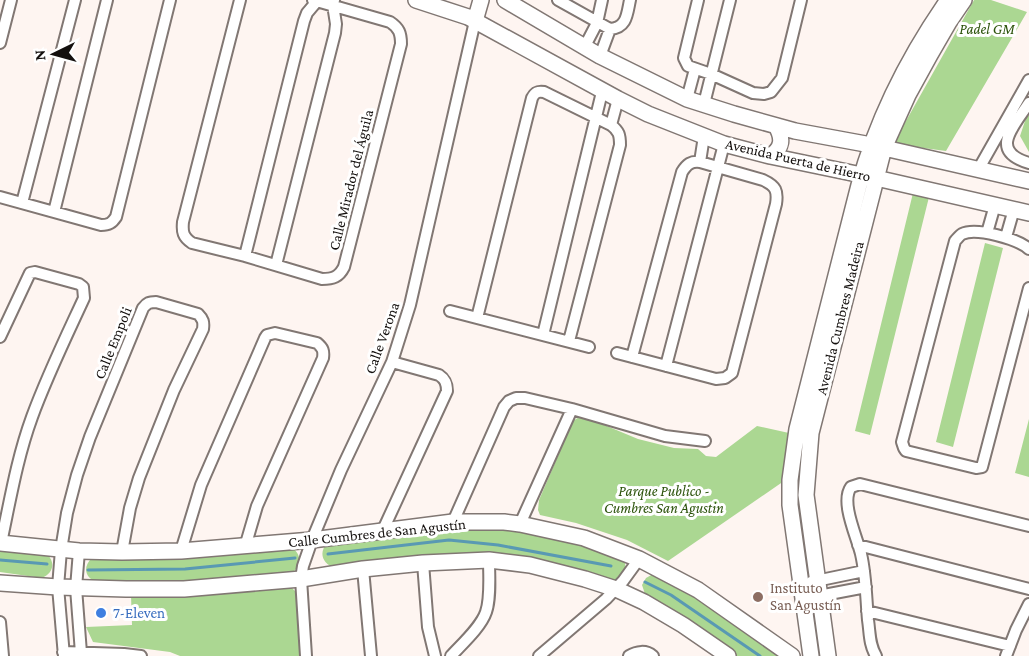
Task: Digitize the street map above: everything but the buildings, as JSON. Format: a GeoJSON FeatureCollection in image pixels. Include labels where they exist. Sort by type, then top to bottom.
{"type":"FeatureCollection","features":[{"type":"Feature","properties":{"kind":"street"},"geometry":{"type":"LineString","coordinates":[[0,43],[11,0]]}},
{"type":"Feature","properties":{"kind":"street"},"geometry":{"type":"LineString","coordinates":[[22,203],[75,0]]}},
{"type":"Feature","properties":{"kind":"street"},"geometry":{"type":"LineString","coordinates":[[54,212],[107,0]]}},
{"type":"Feature","properties":{"kind":"street"},"geometry":{"type":"LineString","coordinates":[[0,197],[101,225],[112,222],[116,217],[170,0]]}},
{"type":"Feature","properties":{"kind":"street","name":"Calle Mirador del Águila"},"geometry":{"type":"LineString","coordinates":[[240,0],[182,232],[192,243],[322,279],[332,279],[340,275],[344,267],[401,44],[401,34],[397,26],[390,22],[334,2],[316,0]]}},
{"type":"Feature","properties":{"kind":"street"},"geometry":{"type":"LineString","coordinates":[[245,256],[304,21],[316,0]]}},
{"type":"Feature","properties":{"kind":"street","name":"Avenida Puerta de Hierro"},"geometry":{"type":"LineString","coordinates":[[416,0],[468,17],[602,92],[648,114],[724,144],[1022,211]]}},
{"type":"Feature","properties":{"kind":"street"},"geometry":{"type":"LineString","coordinates":[[475,21],[482,0]]}},
{"type":"Feature","properties":{"kind":"street","name":"Avenida Puerta de Hierro"},"geometry":{"type":"LineString","coordinates":[[505,0],[600,56],[687,99],[795,131],[878,147],[1029,182]]}},
{"type":"Feature","properties":{"kind":"street"},"geometry":{"type":"LineString","coordinates":[[558,0],[610,29],[621,26],[625,20],[630,0]]}},
{"type":"Feature","properties":{"kind":"street"},"geometry":{"type":"LineString","coordinates":[[585,46],[597,23],[602,0]]}},
{"type":"Feature","properties":{"kind":"street"},"geometry":{"type":"LineString","coordinates":[[699,0],[684,58],[688,66],[753,93],[764,94],[771,92],[782,78],[801,0]]}},
{"type":"Feature","properties":{"kind":"street"},"geometry":{"type":"LineString","coordinates":[[704,104],[730,0]]}},
{"type":"Feature","properties":{"kind":"street","name":"Avenida Cumbres Madeira"},"geometry":{"type":"LineString","coordinates":[[810,656],[790,505],[790,480],[797,429],[878,147],[916,49],[948,0]]}},
{"type":"Feature","properties":{"kind":"street","name":"Avenida Cumbres Madeira"},"geometry":{"type":"LineString","coordinates":[[878,147],[949,22],[964,0]]}},
{"type":"Feature","properties":{"kind":"street"},"geometry":{"type":"LineString","coordinates":[[276,265],[335,33],[334,2]]}},
{"type":"Feature","properties":{"kind":"street","name":"Calle Verona"},"geometry":{"type":"LineString","coordinates":[[306,656],[301,579],[312,540],[392,362],[410,305],[475,21]]}},
{"type":"Feature","properties":{"kind":"street"},"geometry":{"type":"LineString","coordinates":[[600,56],[610,29]]}},
{"type":"Feature","properties":{"kind":"street"},"geometry":{"type":"LineString","coordinates":[[687,99],[695,69]]}},
{"type":"Feature","properties":{"kind":"street"},"geometry":{"type":"LineString","coordinates":[[1029,80],[1025,101],[1008,137],[1007,147],[1009,153],[1029,163]]}},
{"type":"Feature","properties":{"kind":"street"},"geometry":{"type":"LineString","coordinates":[[477,318],[532,98],[535,93],[544,92],[612,125],[618,130],[620,137],[620,145],[569,341]]}},
{"type":"Feature","properties":{"kind":"street"},"geometry":{"type":"LineString","coordinates":[[543,335],[602,92]]}},
{"type":"Feature","properties":{"kind":"street"},"geometry":{"type":"LineString","coordinates":[[612,125],[618,99]]}},
{"type":"Feature","properties":{"kind":"street"},"geometry":{"type":"LineString","coordinates":[[978,170],[1025,101]]}},
{"type":"Feature","properties":{"kind":"street"},"geometry":{"type":"LineString","coordinates":[[770,156],[776,152],[781,142],[776,126]]}},
{"type":"Feature","properties":{"kind":"street"},"geometry":{"type":"LineString","coordinates":[[790,160],[786,143],[795,131]]}},
{"type":"Feature","properties":{"kind":"street"},"geometry":{"type":"LineString","coordinates":[[700,162],[704,136]]}},
{"type":"Feature","properties":{"kind":"street"},"geometry":{"type":"LineString","coordinates":[[666,366],[724,144]]}},
{"type":"Feature","properties":{"kind":"street"},"geometry":{"type":"LineString","coordinates":[[894,182],[887,171],[892,160],[923,157]]}},
{"type":"Feature","properties":{"kind":"street"},"geometry":{"type":"LineString","coordinates":[[617,353],[716,380],[732,374],[776,204],[777,196],[771,183],[700,162],[693,161],[688,164],[682,172],[632,357]]}},
{"type":"Feature","properties":{"kind":"street","name":"Avenida Cumbres Madeira"},"geometry":{"type":"LineString","coordinates":[[828,656],[806,495],[807,471],[811,433],[869,176]]}},
{"type":"Feature","properties":{"kind":"street"},"geometry":{"type":"LineString","coordinates":[[987,233],[994,205]]}},
{"type":"Feature","properties":{"kind":"street"},"geometry":{"type":"LineString","coordinates":[[1006,237],[1022,211]]}},
{"type":"Feature","properties":{"kind":"street"},"geometry":{"type":"LineString","coordinates":[[1029,249],[1024,244],[1006,237],[987,233],[961,234],[955,241],[902,442],[906,451],[976,468],[982,467],[1029,288]]}},
{"type":"Feature","properties":{"kind":"street"},"geometry":{"type":"LineString","coordinates":[[0,337],[30,273],[35,272],[83,287],[84,298],[31,418],[0,543]]}},
{"type":"Feature","properties":{"kind":"street","name":"Calle Empoli"},"geometry":{"type":"LineString","coordinates":[[63,654],[58,587],[67,513],[77,475],[90,437],[143,308],[147,304],[156,302],[198,314],[204,323],[139,478],[130,508],[122,552]]}},
{"type":"Feature","properties":{"kind":"street"},"geometry":{"type":"LineString","coordinates":[[450,311],[589,347]]}},
{"type":"Feature","properties":{"kind":"street"},"geometry":{"type":"LineString","coordinates":[[182,551],[201,485],[265,338],[275,333],[317,343],[324,351],[323,358],[257,506],[245,547]]}},
{"type":"Feature","properties":{"kind":"street"},"geometry":{"type":"LineString","coordinates":[[383,530],[447,391],[447,384],[439,375],[392,362]]}},
{"type":"Feature","properties":{"kind":"street"},"geometry":{"type":"LineString","coordinates":[[453,522],[504,407],[516,398],[572,409],[665,435],[705,441]]}},
{"type":"Feature","properties":{"kind":"street"},"geometry":{"type":"LineString","coordinates":[[520,524],[572,409]]}},
{"type":"Feature","properties":{"kind":"street"},"geometry":{"type":"LineString","coordinates":[[876,656],[870,646],[861,554],[851,526],[847,493],[854,485],[860,484],[1029,526]]}},
{"type":"Feature","properties":{"kind":"street","name":"Calle Cumbres de San Agustín"},"geometry":{"type":"LineString","coordinates":[[0,543],[79,551],[182,551],[312,540],[453,522],[520,524],[584,538],[639,559],[698,590],[792,656]]}},
{"type":"Feature","properties":{"kind":"street"},"geometry":{"type":"LineString","coordinates":[[858,545],[1029,589]]}},
{"type":"Feature","properties":{"kind":"street"},"geometry":{"type":"LineString","coordinates":[[79,551],[76,588],[81,653]]}},
{"type":"Feature","properties":{"kind":"street"},"geometry":{"type":"LineString","coordinates":[[539,656],[616,589],[639,559]]}},
{"type":"Feature","properties":{"kind":"street"},"geometry":{"type":"LineString","coordinates":[[0,583],[76,588],[184,589],[301,579],[363,569],[423,563],[489,560],[530,565],[616,589],[644,602],[683,625],[728,656]]}},
{"type":"Feature","properties":{"kind":"street"},"geometry":{"type":"LineString","coordinates":[[451,656],[474,631],[487,612],[489,560]]}},
{"type":"Feature","properties":{"kind":"street"},"geometry":{"type":"LineString","coordinates":[[423,563],[428,627],[435,656]]}},
{"type":"Feature","properties":{"kind":"street"},"geometry":{"type":"LineString","coordinates":[[363,569],[371,656]]}},
{"type":"Feature","properties":{"kind":"street"},"geometry":{"type":"LineString","coordinates":[[818,589],[864,572]]}},
{"type":"Feature","properties":{"kind":"street"},"geometry":{"type":"LineString","coordinates":[[802,592],[866,587]]}},
{"type":"Feature","properties":{"kind":"street"},"geometry":{"type":"LineString","coordinates":[[867,610],[1008,651],[1029,604]]}},
{"type":"Feature","properties":{"kind":"street"},"geometry":{"type":"LineString","coordinates":[[0,622],[3,656]]}},
{"type":"Feature","properties":{"kind":"street"},"geometry":{"type":"LineString","coordinates":[[629,656],[636,652],[650,653],[653,656]]}},
{"type":"Feature","properties":{"kind":"street"},"geometry":{"type":"LineString","coordinates":[[63,654],[141,656]]}},
{"type":"Feature","properties":{"kind":"green space","name":"Padel GM"},"geometry":{"type":"Polygon","coordinates":[[[974,0],[991,0],[1027,12],[946,151],[893,144],[974,0]]]}},
{"type":"Feature","properties":{"kind":"green space"},"geometry":{"type":"Polygon","coordinates":[[[1027,115],[1029,116],[1029,152],[1020,136],[1027,115]]]}},
{"type":"Feature","properties":{"kind":"green space"},"geometry":{"type":"Polygon","coordinates":[[[913,193],[929,197],[870,435],[855,431],[913,193]]]}},
{"type":"Feature","properties":{"kind":"green space"},"geometry":{"type":"Polygon","coordinates":[[[985,243],[1003,248],[953,447],[936,442],[985,243]]]}},
{"type":"Feature","properties":{"kind":"green space","name":"Parque Publico - Cumbres San Agustin"},"geometry":{"type":"Polygon","coordinates":[[[579,417],[585,417],[638,439],[674,448],[698,449],[706,456],[716,457],[757,426],[789,433],[784,481],[668,561],[627,540],[576,523],[540,515],[539,500],[573,421],[579,417]]]}},
{"type":"Feature","properties":{"kind":"green space"},"geometry":{"type":"Polygon","coordinates":[[[1029,419],[1029,477],[1015,473],[1029,419]]]}},
{"type":"Feature","properties":{"kind":"green space"},"geometry":{"type":"Polygon","coordinates":[[[480,527],[525,530],[567,538],[625,562],[625,571],[615,581],[552,563],[509,555],[474,552],[335,568],[324,561],[322,554],[328,542],[480,527]]]}},
{"type":"Feature","properties":{"kind":"green space"},"geometry":{"type":"Polygon","coordinates":[[[0,547],[47,554],[52,561],[51,571],[42,578],[0,572],[0,547]]]}},
{"type":"Feature","properties":{"kind":"green space"},"geometry":{"type":"Polygon","coordinates":[[[292,548],[298,554],[299,561],[290,574],[190,581],[98,582],[90,578],[86,572],[87,565],[92,558],[292,548]]]}},
{"type":"Feature","properties":{"kind":"green space"},"geometry":{"type":"Polygon","coordinates":[[[653,574],[690,593],[782,656],[737,656],[649,599],[642,585],[646,578],[653,574]]]}},
{"type":"Feature","properties":{"kind":"green space"},"geometry":{"type":"Polygon","coordinates":[[[290,586],[297,593],[303,656],[180,656],[170,652],[93,642],[86,627],[132,625],[131,595],[290,586]]]}},
{"type":"Feature","properties":{"kind":"waterway"},"geometry":{"type":"LineString","coordinates":[[328,554],[449,540],[498,545],[611,566]]}},
{"type":"Feature","properties":{"kind":"waterway"},"geometry":{"type":"LineString","coordinates":[[88,570],[185,569],[295,558]]}},
{"type":"Feature","properties":{"kind":"waterway"},"geometry":{"type":"LineString","coordinates":[[0,560],[47,564]]}},
{"type":"Feature","properties":{"kind":"waterway"},"geometry":{"type":"LineString","coordinates":[[645,582],[671,595],[760,656]]}},
{"type":"Feature","properties":{"kind":"place","name":"Instituto San Agustín"},"geometry":{"type":"Point","coordinates":[758,597]}},
{"type":"Feature","properties":{"kind":"place","name":"7-Eleven"},"geometry":{"type":"Point","coordinates":[101,613]}}]}
